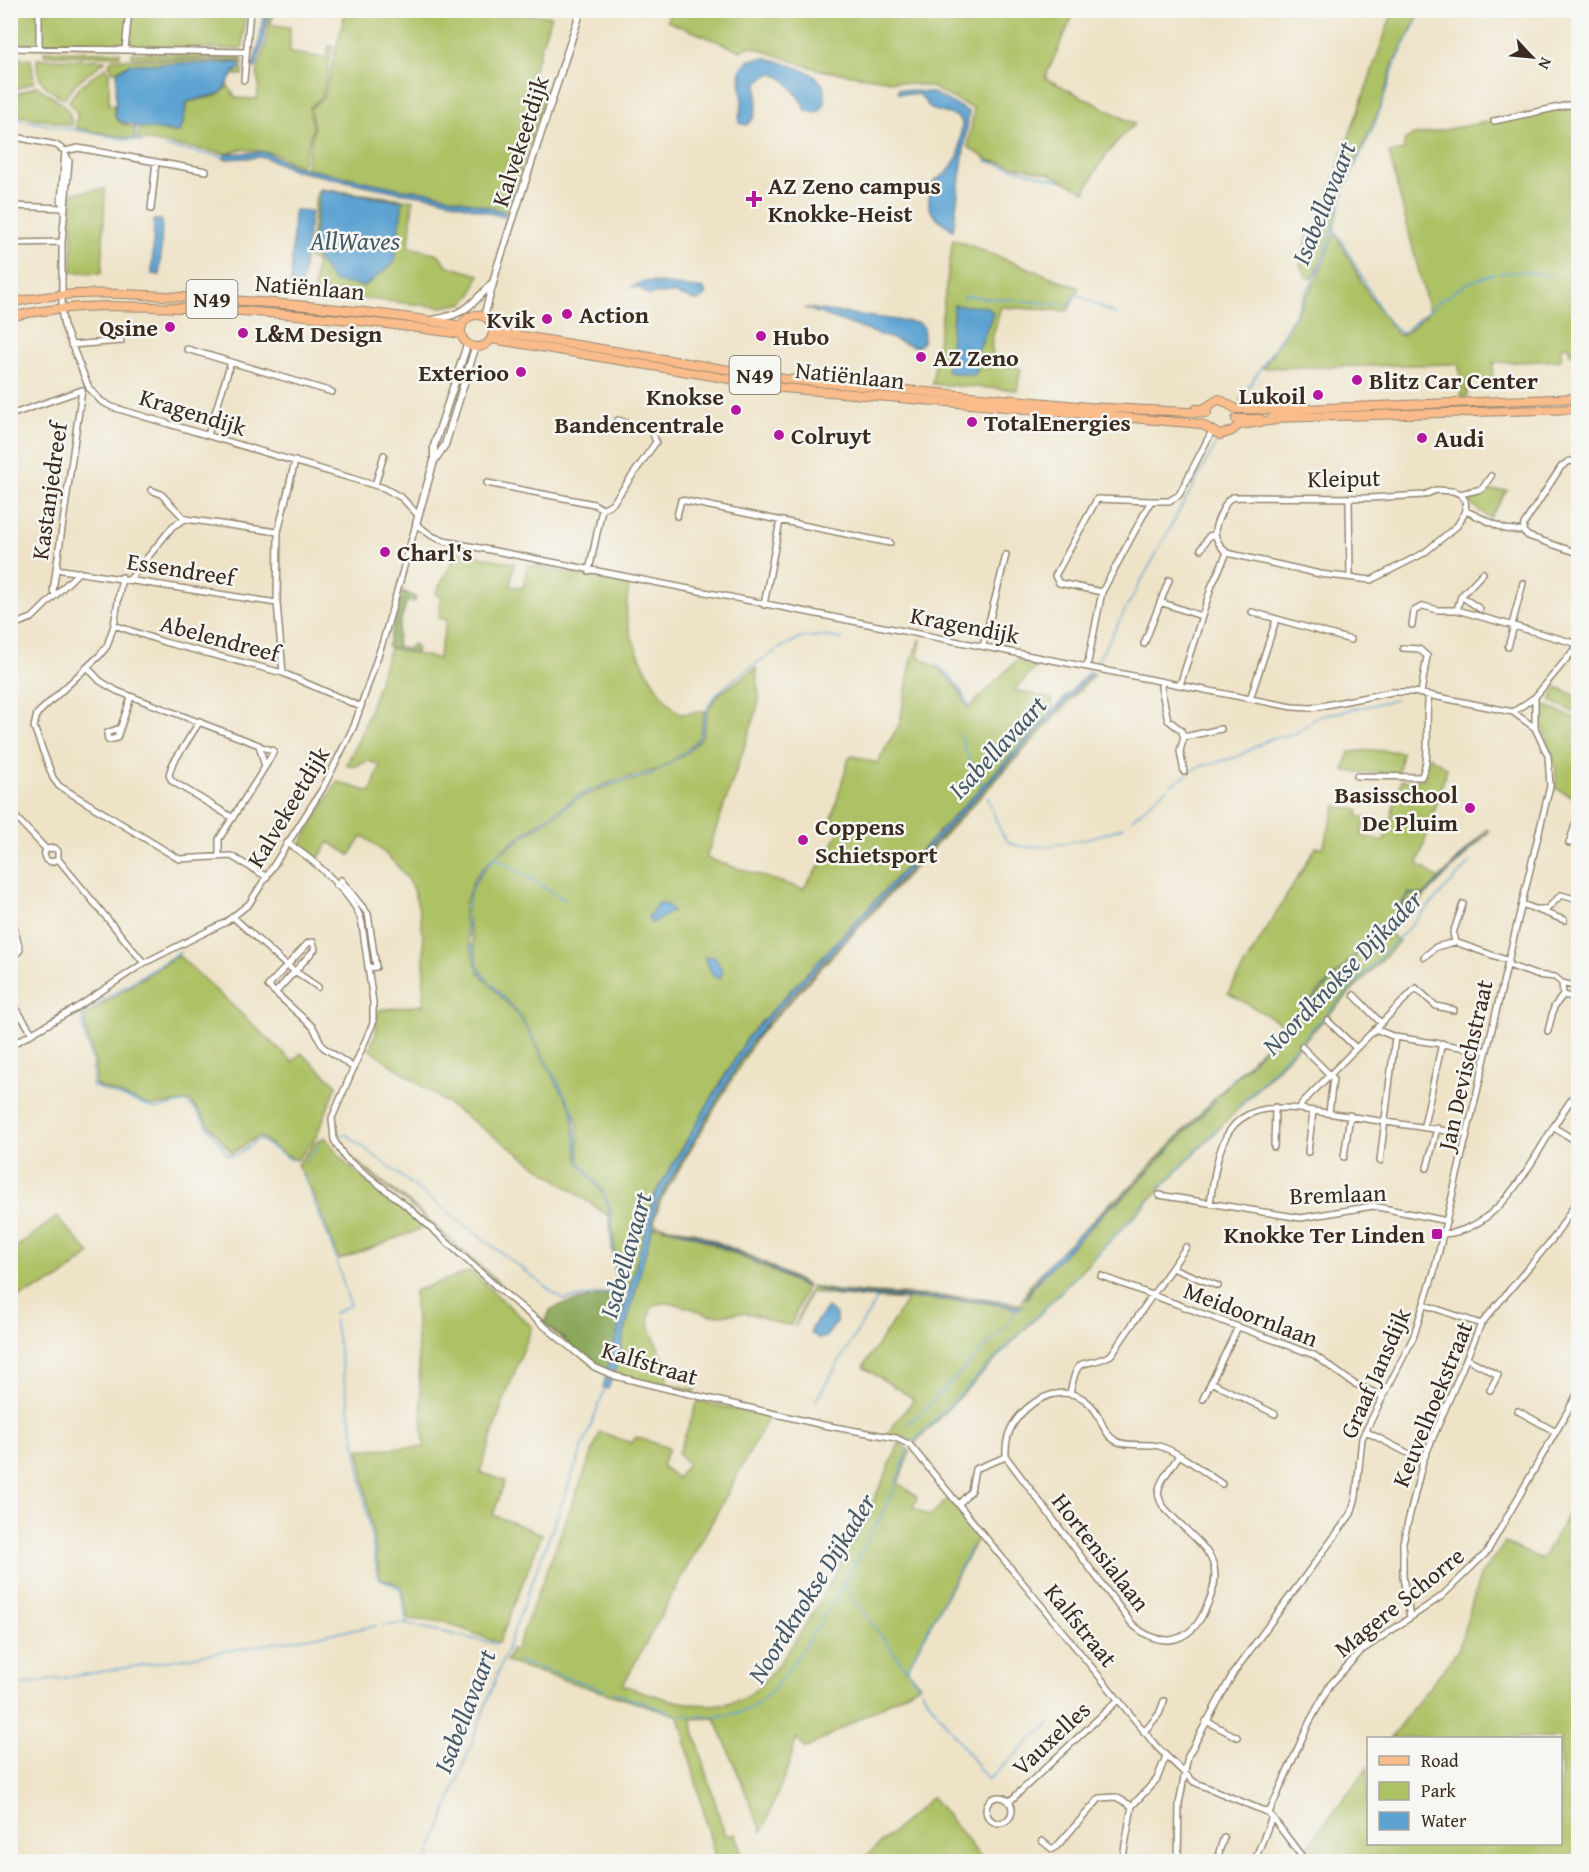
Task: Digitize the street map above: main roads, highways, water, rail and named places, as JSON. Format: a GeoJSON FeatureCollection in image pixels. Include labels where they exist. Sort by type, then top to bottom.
{"type":"FeatureCollection","features":[{"type":"Feature","properties":{"kind":"main road","name":"Natiënlaan"},"geometry":{"type":"LineString","coordinates":[[10,303],[62,294],[101,293],[289,303],[429,320],[461,330]]}},
{"type":"Feature","properties":{"kind":"main road","name":"Natiënlaan"},"geometry":{"type":"LineString","coordinates":[[10,317],[63,308],[121,306],[279,312],[461,330]]}},
{"type":"Feature","properties":{"kind":"main road"},"geometry":{"type":"LineString","coordinates":[[471,316],[484,317],[492,324],[492,335],[486,345],[471,346],[461,330],[471,316]]}},
{"type":"Feature","properties":{"kind":"main road","name":"Natiënlaan"},"geometry":{"type":"LineString","coordinates":[[492,335],[785,379],[1089,407],[1172,411],[1207,417],[1213,426],[1223,430],[1236,414],[1277,410],[1578,398]]}},
{"type":"Feature","properties":{"kind":"main road","name":"Natiënlaan"},"geometry":{"type":"LineString","coordinates":[[492,335],[783,388],[1201,424],[1212,431],[1223,434],[1239,425],[1276,420],[1578,409]]}},
{"type":"Feature","properties":{"kind":"main road","name":"Natiënlaan"},"geometry":{"type":"LineString","coordinates":[[1172,411],[1174,408],[1203,409],[1219,399],[1236,414]]}},
{"type":"Feature","properties":{"kind":"main road","name":"Natiënlaan"},"geometry":{"type":"LineString","coordinates":[[1172,421],[1207,417],[1220,405],[1236,414],[1276,420]]}},
{"type":"Feature","properties":{"kind":"water"},"geometry":{"type":"Polygon","coordinates":[[[264,11],[268,11],[263,44],[256,68],[252,67],[259,44],[264,11]]]}},
{"type":"Feature","properties":{"kind":"water"},"geometry":{"type":"Polygon","coordinates":[[[768,58],[805,70],[820,81],[825,97],[821,110],[817,113],[807,111],[787,82],[769,74],[758,82],[754,117],[746,125],[739,123],[742,104],[740,80],[743,66],[748,61],[768,58]]]}},
{"type":"Feature","properties":{"kind":"water"},"geometry":{"type":"Polygon","coordinates":[[[240,63],[240,68],[235,71],[221,93],[187,102],[182,127],[177,132],[135,127],[115,117],[117,72],[130,64],[240,63]]]}},
{"type":"Feature","properties":{"kind":"water"},"geometry":{"type":"Polygon","coordinates":[[[898,89],[933,93],[969,112],[953,230],[931,211],[929,199],[934,181],[947,173],[959,155],[962,122],[956,116],[931,109],[920,95],[898,93],[898,89]]]}},
{"type":"Feature","properties":{"kind":"water"},"geometry":{"type":"Polygon","coordinates":[[[265,152],[294,166],[402,189],[431,192],[506,212],[504,217],[435,197],[397,192],[293,170],[264,157],[224,159],[225,154],[265,152]]]}},
{"type":"Feature","properties":{"kind":"water","name":"AllWaves"},"geometry":{"type":"Polygon","coordinates":[[[320,190],[403,201],[394,263],[365,286],[334,282],[312,252],[320,190]]]}},
{"type":"Feature","properties":{"kind":"water"},"geometry":{"type":"Polygon","coordinates":[[[294,210],[311,211],[301,290],[291,288],[294,210]]]}},
{"type":"Feature","properties":{"kind":"water"},"geometry":{"type":"Polygon","coordinates":[[[154,220],[162,220],[160,275],[152,274],[154,220]]]}},
{"type":"Feature","properties":{"kind":"water"},"geometry":{"type":"Polygon","coordinates":[[[644,281],[704,289],[706,295],[698,301],[673,293],[647,295],[640,288],[632,287],[644,281]]]}},
{"type":"Feature","properties":{"kind":"water"},"geometry":{"type":"Polygon","coordinates":[[[954,305],[987,307],[993,313],[978,352],[977,372],[973,375],[947,372],[954,305]]]}},
{"type":"Feature","properties":{"kind":"water"},"geometry":{"type":"Polygon","coordinates":[[[805,308],[919,323],[924,328],[923,342],[918,347],[912,346],[805,308]]]}},
{"type":"Feature","properties":{"kind":"water"},"geometry":{"type":"Polygon","coordinates":[[[1088,673],[1092,673],[771,1017],[751,1042],[658,1201],[652,1224],[656,1228],[652,1228],[616,1366],[608,1389],[603,1387],[655,1194],[749,1035],[1088,673]]]}},
{"type":"Feature","properties":{"kind":"water"},"geometry":{"type":"Polygon","coordinates":[[[1487,831],[1430,891],[1422,896],[1410,894],[1395,915],[1220,1094],[1395,914],[1409,893],[1422,895],[1429,890],[1487,831]]]}},
{"type":"Feature","properties":{"kind":"water"},"geometry":{"type":"Polygon","coordinates":[[[659,902],[669,906],[673,911],[651,924],[648,917],[659,902]]]}},
{"type":"Feature","properties":{"kind":"water"},"geometry":{"type":"Polygon","coordinates":[[[704,957],[715,957],[723,971],[720,979],[713,976],[704,957]]]}},
{"type":"Feature","properties":{"kind":"water"},"geometry":{"type":"Polygon","coordinates":[[[1215,1101],[1121,1200],[1112,1205],[1037,1282],[1025,1299],[1032,1286],[1052,1261],[1111,1204],[1120,1200],[1215,1101]]]}},
{"type":"Feature","properties":{"kind":"water"},"geometry":{"type":"Polygon","coordinates":[[[661,1227],[697,1234],[769,1266],[805,1286],[801,1286],[768,1267],[696,1236],[661,1227]]]}},
{"type":"Feature","properties":{"kind":"water"},"geometry":{"type":"Polygon","coordinates":[[[812,1288],[837,1293],[983,1300],[1024,1307],[1019,1309],[983,1302],[837,1295],[812,1288]]]}},
{"type":"Feature","properties":{"kind":"water"},"geometry":{"type":"Polygon","coordinates":[[[827,1308],[836,1314],[836,1323],[825,1338],[818,1338],[811,1333],[812,1327],[827,1308]]]}},
{"type":"Feature","properties":{"kind":"waterway","name":"Isabellavaart"},"geometry":{"type":"LineString","coordinates":[[1240,400],[1287,328],[1324,259],[1345,188],[1375,124],[1395,65],[1422,10]]}},
{"type":"Feature","properties":{"kind":"waterway"},"geometry":{"type":"LineString","coordinates":[[10,118],[142,142]]}},
{"type":"Feature","properties":{"kind":"waterway"},"geometry":{"type":"LineString","coordinates":[[134,141],[136,128]]}},
{"type":"Feature","properties":{"kind":"waterway"},"geometry":{"type":"LineString","coordinates":[[166,147],[224,157]]}},
{"type":"Feature","properties":{"kind":"waterway"},"geometry":{"type":"LineString","coordinates":[[986,161],[1061,181]]}},
{"type":"Feature","properties":{"kind":"waterway"},"geometry":{"type":"LineString","coordinates":[[1335,229],[1384,316],[1401,334],[1440,301],[1468,283],[1493,274]]}},
{"type":"Feature","properties":{"kind":"waterway"},"geometry":{"type":"LineString","coordinates":[[1499,273],[1528,272],[1551,276]]}},
{"type":"Feature","properties":{"kind":"waterway"},"geometry":{"type":"LineString","coordinates":[[963,299],[964,296],[1070,305],[1075,293],[1116,315]]}},
{"type":"Feature","properties":{"kind":"waterway","name":"Isabellavaart"},"geometry":{"type":"LineString","coordinates":[[1096,664],[1217,442]]}},
{"type":"Feature","properties":{"kind":"waterway"},"geometry":{"type":"LineString","coordinates":[[469,937],[467,916],[474,883],[483,869],[508,846],[586,793],[662,769],[698,740],[708,707],[719,692],[769,655],[802,638],[817,636],[843,639]]}},
{"type":"Feature","properties":{"kind":"waterway"},"geometry":{"type":"LineString","coordinates":[[937,664],[957,684],[969,706]]}},
{"type":"Feature","properties":{"kind":"waterway"},"geometry":{"type":"LineString","coordinates":[[1171,785],[1198,767],[1237,757],[1269,739],[1296,733],[1317,717],[1395,700]]}},
{"type":"Feature","properties":{"kind":"waterway"},"geometry":{"type":"LineString","coordinates":[[961,735],[982,786]]}},
{"type":"Feature","properties":{"kind":"waterway"},"geometry":{"type":"LineString","coordinates":[[1132,819],[1167,788]]}},
{"type":"Feature","properties":{"kind":"waterway"},"geometry":{"type":"LineString","coordinates":[[987,796],[1005,838],[1018,846],[1032,847],[1066,843],[1123,827]]}},
{"type":"Feature","properties":{"kind":"waterway"},"geometry":{"type":"LineString","coordinates":[[495,857],[565,900]]}},
{"type":"Feature","properties":{"kind":"waterway","name":"Noordknokse Dijkader"},"geometry":{"type":"LineString","coordinates":[[1238,1107],[1471,862]]}},
{"type":"Feature","properties":{"kind":"waterway"},"geometry":{"type":"LineString","coordinates":[[471,944],[480,972],[520,1016],[573,1110],[579,1161],[602,1191],[609,1207],[618,1290],[621,1294]]}},
{"type":"Feature","properties":{"kind":"waterway"},"geometry":{"type":"LineString","coordinates":[[180,952],[81,1014],[93,1067],[92,1086],[156,1109],[186,1102],[196,1110],[228,1155],[237,1155],[259,1139],[292,1160]]}},
{"type":"Feature","properties":{"kind":"waterway","name":"Noordknokse Dijkader"},"geometry":{"type":"LineString","coordinates":[[1159,1189],[1217,1129]]}},
{"type":"Feature","properties":{"kind":"waterway"},"geometry":{"type":"LineString","coordinates":[[339,1137],[346,1134],[563,1300],[617,1291]]}},
{"type":"Feature","properties":{"kind":"waterway"},"geometry":{"type":"LineString","coordinates":[[306,1162],[320,1145]]}},
{"type":"Feature","properties":{"kind":"waterway"},"geometry":{"type":"LineString","coordinates":[[303,1174],[334,1252],[350,1305],[333,1314]]}},
{"type":"Feature","properties":{"kind":"waterway","name":"Noordknokse Dijkader"},"geometry":{"type":"LineString","coordinates":[[1091,1261],[1149,1199]]}},
{"type":"Feature","properties":{"kind":"waterway","name":"Noordknokse Dijkader"},"geometry":{"type":"LineString","coordinates":[[914,1441],[1078,1274]]}},
{"type":"Feature","properties":{"kind":"waterway"},"geometry":{"type":"LineString","coordinates":[[816,1400],[877,1299]]}},
{"type":"Feature","properties":{"kind":"waterway"},"geometry":{"type":"LineString","coordinates":[[907,1423],[918,1416],[1010,1322],[1017,1308]]}},
{"type":"Feature","properties":{"kind":"waterway"},"geometry":{"type":"LineString","coordinates":[[334,1319],[378,1578],[400,1588],[407,1624]]}},
{"type":"Feature","properties":{"kind":"waterway","name":"Isabellavaart"},"geometry":{"type":"LineString","coordinates":[[427,1862],[605,1388]]}},
{"type":"Feature","properties":{"kind":"waterway","name":"Noordknokse Dijkader"},"geometry":{"type":"LineString","coordinates":[[681,1715],[727,1715],[745,1711],[769,1693],[809,1640],[869,1539],[894,1489],[908,1450]]}},
{"type":"Feature","properties":{"kind":"waterway"},"geometry":{"type":"LineString","coordinates":[[907,1669],[971,1547]]}},
{"type":"Feature","properties":{"kind":"waterway"},"geometry":{"type":"LineString","coordinates":[[843,1584],[918,1685]]}},
{"type":"Feature","properties":{"kind":"waterway"},"geometry":{"type":"LineString","coordinates":[[383,1625],[407,1624],[496,1644]]}},
{"type":"Feature","properties":{"kind":"waterway"},"geometry":{"type":"LineString","coordinates":[[10,1687],[376,1626]]}},
{"type":"Feature","properties":{"kind":"waterway","name":"Noordknokse Dijkader"},"geometry":{"type":"LineString","coordinates":[[517,1661],[605,1690]]}},
{"type":"Feature","properties":{"kind":"waterway"},"geometry":{"type":"LineString","coordinates":[[921,1690],[988,1780],[1050,1723]]}},
{"type":"Feature","properties":{"kind":"waterway","name":"Noordknokse Dijkader"},"geometry":{"type":"LineString","coordinates":[[612,1692],[671,1713]]}},
{"type":"Feature","properties":{"kind":"place","name":"AZ Zeno campus Knokke-Heist"},"geometry":{"type":"Point","coordinates":[754,199]}},
{"type":"Feature","properties":{"kind":"place","name":"Action"},"geometry":{"type":"Point","coordinates":[567,314]}},
{"type":"Feature","properties":{"kind":"place","name":"Kvik"},"geometry":{"type":"Point","coordinates":[547,319]}},
{"type":"Feature","properties":{"kind":"place","name":"Qsine"},"geometry":{"type":"Point","coordinates":[170,327]}},
{"type":"Feature","properties":{"kind":"place","name":"L&M Design"},"geometry":{"type":"Point","coordinates":[243,333]}},
{"type":"Feature","properties":{"kind":"place","name":"Hubo"},"geometry":{"type":"Point","coordinates":[761,336]}},
{"type":"Feature","properties":{"kind":"place","name":"AZ Zeno"},"geometry":{"type":"Point","coordinates":[921,357]}},
{"type":"Feature","properties":{"kind":"place","name":"Exterioo"},"geometry":{"type":"Point","coordinates":[521,372]}},
{"type":"Feature","properties":{"kind":"place","name":"Blitz Car Center"},"geometry":{"type":"Point","coordinates":[1357,380]}},
{"type":"Feature","properties":{"kind":"place","name":"Lukoil"},"geometry":{"type":"Point","coordinates":[1318,395]}},
{"type":"Feature","properties":{"kind":"place","name":"Knokse Bandencentrale"},"geometry":{"type":"Point","coordinates":[736,410]}},
{"type":"Feature","properties":{"kind":"place","name":"TotalEnergies"},"geometry":{"type":"Point","coordinates":[972,422]}},
{"type":"Feature","properties":{"kind":"place","name":"Colruyt"},"geometry":{"type":"Point","coordinates":[779,435]}},
{"type":"Feature","properties":{"kind":"place","name":"Audi"},"geometry":{"type":"Point","coordinates":[1422,438]}},
{"type":"Feature","properties":{"kind":"place","name":"Charl's"},"geometry":{"type":"Point","coordinates":[385,552]}},
{"type":"Feature","properties":{"kind":"place","name":"Basisschool De Pluim"},"geometry":{"type":"Point","coordinates":[1470,808]}},
{"type":"Feature","properties":{"kind":"place","name":"Coppens Schietsport"},"geometry":{"type":"Point","coordinates":[803,840]}},
{"type":"Feature","properties":{"kind":"place","name":"Knokke Ter Linden"},"geometry":{"type":"Point","coordinates":[1437,1234]}}]}
